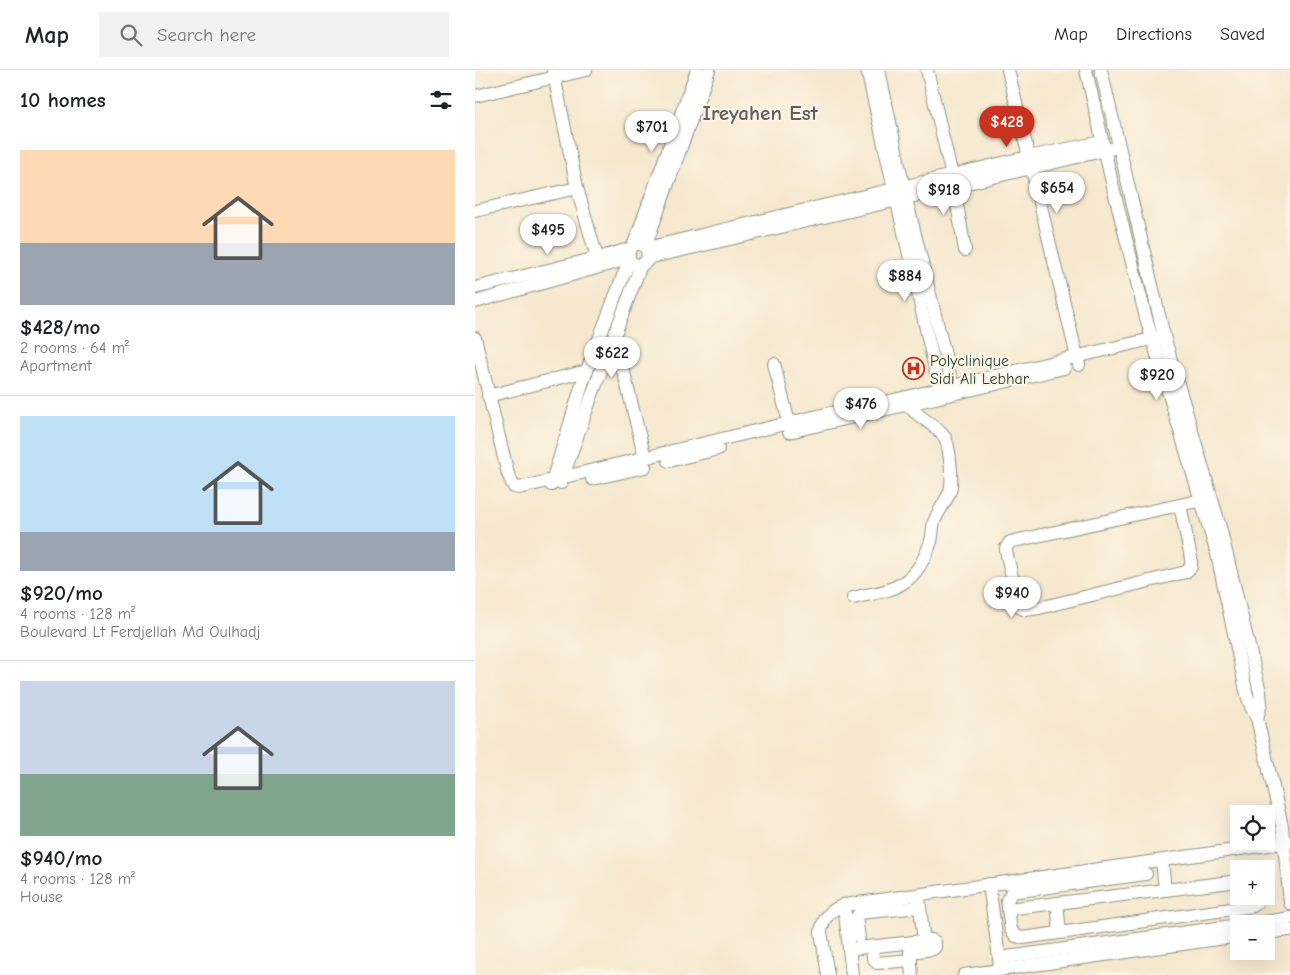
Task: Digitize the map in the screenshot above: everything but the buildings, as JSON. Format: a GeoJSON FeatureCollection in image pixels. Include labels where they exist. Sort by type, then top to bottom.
{"type":"FeatureCollection","features":[{"type":"Feature","properties":{"kind":"street"},"geometry":{"type":"LineString","coordinates":[[475,96],[553,74],[586,70]]}},
{"type":"Feature","properties":{"kind":"street"},"geometry":{"type":"LineString","coordinates":[[556,482],[609,351],[697,70]]}},
{"type":"Feature","properties":{"kind":"street"},"geometry":{"type":"LineString","coordinates":[[556,482],[587,371],[623,276],[638,254],[709,70]]}},
{"type":"Feature","properties":{"kind":"street"},"geometry":{"type":"LineString","coordinates":[[867,70],[900,194],[947,391]]}},
{"type":"Feature","properties":{"kind":"street"},"geometry":{"type":"LineString","coordinates":[[879,70],[900,194]]}},
{"type":"Feature","properties":{"kind":"street"},"geometry":{"type":"LineString","coordinates":[[927,70],[953,181],[965,250]]}},
{"type":"Feature","properties":{"kind":"street"},"geometry":{"type":"LineString","coordinates":[[1008,70],[1078,360]]}},
{"type":"Feature","properties":{"kind":"street"},"geometry":{"type":"LineString","coordinates":[[1087,70],[1105,146],[1159,342],[1215,529],[1260,692],[1261,704],[1257,718],[1287,843],[1290,903]]}},
{"type":"Feature","properties":{"kind":"street"},"geometry":{"type":"LineString","coordinates":[[1101,70],[1159,342]]}},
{"type":"Feature","properties":{"kind":"street"},"geometry":{"type":"LineString","coordinates":[[553,74],[577,188],[597,258]]}},
{"type":"Feature","properties":{"kind":"street"},"geometry":{"type":"LineString","coordinates":[[475,302],[638,254],[1118,143]]}},
{"type":"Feature","properties":{"kind":"street"},"geometry":{"type":"LineString","coordinates":[[475,211],[577,188]]}},
{"type":"Feature","properties":{"kind":"street"},"geometry":{"type":"LineString","coordinates":[[475,288],[597,258],[638,254]]}},
{"type":"Feature","properties":{"kind":"street"},"geometry":{"type":"LineString","coordinates":[[475,338],[511,482],[515,487],[519,488],[556,482],[908,405],[947,391]]}},
{"type":"Feature","properties":{"kind":"street"},"geometry":{"type":"LineString","coordinates":[[556,482],[645,458],[789,424],[947,391],[1159,342]]}},
{"type":"Feature","properties":{"kind":"street"},"geometry":{"type":"LineString","coordinates":[[609,351],[617,359],[624,373],[645,458]]}},
{"type":"Feature","properties":{"kind":"street"},"geometry":{"type":"LineString","coordinates":[[774,364],[789,424]]}},
{"type":"Feature","properties":{"kind":"street"},"geometry":{"type":"LineString","coordinates":[[488,396],[587,371]]}},
{"type":"Feature","properties":{"kind":"street"},"geometry":{"type":"LineString","coordinates":[[853,598],[889,591],[904,583],[913,575],[921,564],[931,541],[934,522],[951,489],[950,458],[945,438],[929,422],[914,414],[908,405]]}},
{"type":"Feature","properties":{"kind":"street"},"geometry":{"type":"LineString","coordinates":[[1197,467],[1202,500],[1215,529]]}},
{"type":"Feature","properties":{"kind":"street"},"geometry":{"type":"LineString","coordinates":[[1180,505],[1191,558],[1191,566],[1186,572],[1039,608],[1025,610],[1019,608],[1006,551],[1010,542],[1202,500]]}},
{"type":"Feature","properties":{"kind":"street"},"geometry":{"type":"LineString","coordinates":[[827,975],[821,932],[822,926],[828,914],[844,905],[989,884],[1022,885],[1146,868],[1162,861],[1287,843]]}},
{"type":"Feature","properties":{"kind":"street"},"geometry":{"type":"LineString","coordinates":[[1162,861],[1165,890]]}},
{"type":"Feature","properties":{"kind":"street"},"geometry":{"type":"LineString","coordinates":[[1146,868],[1148,893]]}},
{"type":"Feature","properties":{"kind":"street"},"geometry":{"type":"LineString","coordinates":[[1008,909],[1230,882]]}},
{"type":"Feature","properties":{"kind":"street"},"geometry":{"type":"LineString","coordinates":[[989,884],[1001,968]]}},
{"type":"Feature","properties":{"kind":"street"},"geometry":{"type":"LineString","coordinates":[[1022,885],[1010,894],[1007,900],[1011,930],[1016,936],[1023,938],[1254,905]]}},
{"type":"Feature","properties":{"kind":"street"},"geometry":{"type":"LineString","coordinates":[[849,950],[910,951],[935,948],[934,940],[924,941],[919,894]]}},
{"type":"Feature","properties":{"kind":"street"},"geometry":{"type":"LineString","coordinates":[[1057,903],[1060,933]]}},
{"type":"Feature","properties":{"kind":"street"},"geometry":{"type":"LineString","coordinates":[[844,905],[853,975]]}},
{"type":"Feature","properties":{"kind":"street"},"geometry":{"type":"LineString","coordinates":[[859,937],[857,918],[859,913],[920,907]]}},
{"type":"Feature","properties":{"kind":"street"},"geometry":{"type":"LineString","coordinates":[[1275,920],[1290,918]]}},
{"type":"Feature","properties":{"kind":"street"},"geometry":{"type":"LineString","coordinates":[[965,975],[1230,927]]}},
{"type":"Feature","properties":{"kind":"street"},"geometry":{"type":"LineString","coordinates":[[1275,932],[1290,930]]}},
{"type":"Feature","properties":{"kind":"street"},"geometry":{"type":"LineString","coordinates":[[1001,968],[1230,937]]}},
{"type":"Feature","properties":{"kind":"street"},"geometry":{"type":"LineString","coordinates":[[872,950],[873,960],[877,963],[910,951]]}},
{"type":"Feature","properties":{"kind":"street"},"geometry":{"type":"LineString","coordinates":[[910,951],[912,975]]}},
{"type":"Feature","properties":{"kind":"place","name":"Polyclinique Sidi Ali Lebhar"},"geometry":{"type":"Point","coordinates":[914,369]}},
{"type":"Feature","properties":{"kind":"district","name":"Ireyahen Est"},"geometry":{"type":"Point","coordinates":[760,113]}}]}
